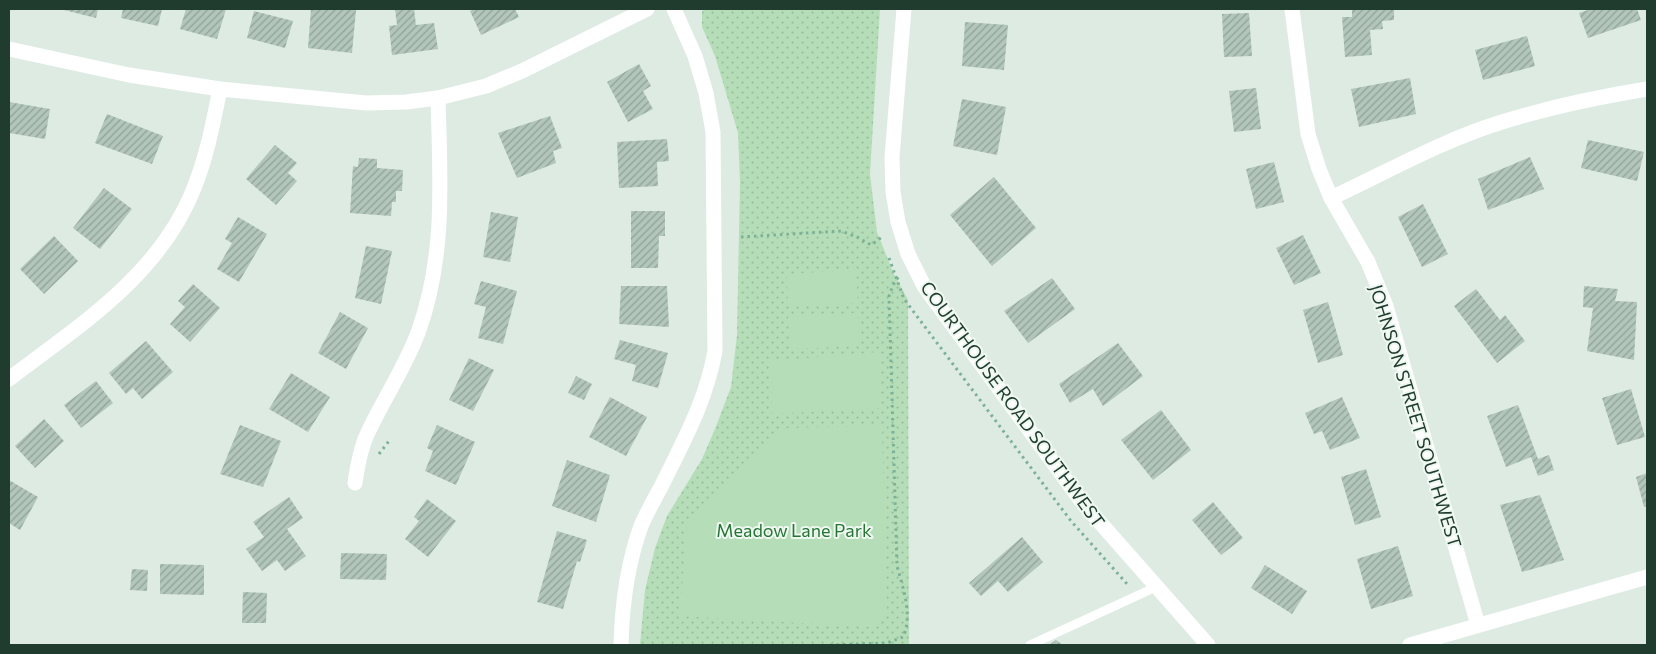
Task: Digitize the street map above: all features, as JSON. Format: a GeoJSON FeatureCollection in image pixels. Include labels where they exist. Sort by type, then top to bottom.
{"type":"FeatureCollection","features":[{"type":"Feature","properties":{"kind":"street"},"geometry":{"type":"LineString","coordinates":[[9,49],[130,75],[220,89],[366,103],[406,102],[438,98],[486,86],[513,75],[647,9]]}},
{"type":"Feature","properties":{"kind":"street"},"geometry":{"type":"LineString","coordinates":[[621,645],[622,607],[629,565],[639,532],[701,406],[710,380],[715,351],[713,132],[706,93],[695,56],[674,9]]}},
{"type":"Feature","properties":{"kind":"street","name":"COURTHOUSE ROAD SOUTHWEST"},"geometry":{"type":"LineString","coordinates":[[904,9],[892,157],[893,192],[898,222],[913,264],[924,286],[1082,502],[1208,645]]}},
{"type":"Feature","properties":{"kind":"street","name":"JOHNSON STREET SOUTHWEST"},"geometry":{"type":"LineString","coordinates":[[1292,9],[1308,134],[1319,169],[1332,198],[1368,262],[1386,306],[1478,625]]}},
{"type":"Feature","properties":{"kind":"street"},"geometry":{"type":"LineString","coordinates":[[1332,198],[1457,139],[1501,122],[1600,96],[1647,88]]}},
{"type":"Feature","properties":{"kind":"street"},"geometry":{"type":"LineString","coordinates":[[9,380],[106,305],[129,284],[154,256],[175,226],[193,190],[205,155],[220,89]]}},
{"type":"Feature","properties":{"kind":"street"},"geometry":{"type":"LineString","coordinates":[[355,483],[366,439],[404,366],[419,330],[430,292],[438,250],[442,203],[438,98]]}},
{"type":"Feature","properties":{"kind":"street"},"geometry":{"type":"LineString","coordinates":[[1410,645],[1647,577]]}},
{"type":"Feature","properties":{"kind":"lane"},"geometry":{"type":"LineString","coordinates":[[1030,645],[1156,587]]}},
{"type":"Feature","properties":{"kind":"path"},"geometry":{"type":"LineString","coordinates":[[740,237],[841,231],[857,236],[871,246],[882,237]]}},
{"type":"Feature","properties":{"kind":"path"},"geometry":{"type":"LineString","coordinates":[[889,258],[904,299],[1071,521],[1133,590]]}},
{"type":"Feature","properties":{"kind":"path"},"geometry":{"type":"LineString","coordinates":[[830,645],[887,644],[892,640],[902,637],[907,628],[905,594],[897,566],[889,296],[897,279],[913,264]]}},
{"type":"Feature","properties":{"kind":"green space","name":"Meadow Lane Park"},"geometry":{"type":"Polygon","coordinates":[[[705,9],[880,9],[870,174],[877,232],[893,272],[908,300],[909,645],[640,645],[645,590],[655,548],[667,516],[702,459],[715,429],[731,387],[737,335],[740,182],[738,133],[715,56],[702,27],[702,11],[705,9]]]}},
{"type":"Feature","properties":{"kind":"green space"},"geometry":{"type":"Polygon","coordinates":[[[856,270],[858,303],[788,307],[787,274],[856,270]]]}},
{"type":"Feature","properties":{"kind":"green space"},"geometry":{"type":"Polygon","coordinates":[[[858,313],[860,346],[790,349],[788,317],[858,313]]]}},
{"type":"Feature","properties":{"kind":"green space"},"geometry":{"type":"Polygon","coordinates":[[[879,352],[880,408],[772,414],[771,361],[879,352]]]}},
{"type":"Feature","properties":{"kind":"green space"},"geometry":{"type":"Polygon","coordinates":[[[882,426],[887,612],[871,627],[680,616],[687,520],[785,428],[882,426]]]}},
{"type":"Feature","properties":{"kind":"building"},"geometry":{"type":"Polygon","coordinates":[[[60,9],[98,9],[96,18],[60,9]]]}},
{"type":"Feature","properties":{"kind":"building"},"geometry":{"type":"Polygon","coordinates":[[[123,9],[162,9],[158,26],[121,18],[123,9]]]}},
{"type":"Feature","properties":{"kind":"building"},"geometry":{"type":"Polygon","coordinates":[[[186,9],[226,9],[217,39],[180,29],[186,9]]]}},
{"type":"Feature","properties":{"kind":"building"},"geometry":{"type":"Polygon","coordinates":[[[311,9],[356,10],[352,53],[308,48],[311,9]]]}},
{"type":"Feature","properties":{"kind":"building"},"geometry":{"type":"Polygon","coordinates":[[[395,9],[414,9],[416,25],[434,23],[438,49],[392,55],[389,26],[397,25],[395,9]]]}},
{"type":"Feature","properties":{"kind":"building"},"geometry":{"type":"Polygon","coordinates":[[[474,9],[515,9],[519,17],[481,35],[470,11],[474,9]]]}},
{"type":"Feature","properties":{"kind":"building"},"geometry":{"type":"Polygon","coordinates":[[[1352,9],[1394,9],[1394,20],[1382,21],[1383,29],[1370,30],[1372,55],[1345,57],[1342,17],[1352,17],[1352,9]]]}},
{"type":"Feature","properties":{"kind":"building"},"geometry":{"type":"Polygon","coordinates":[[[1591,9],[1637,9],[1641,20],[1588,38],[1579,13],[1591,9]]]}},
{"type":"Feature","properties":{"kind":"building"},"geometry":{"type":"Polygon","coordinates":[[[254,11],[293,21],[285,48],[247,38],[254,11]]]}},
{"type":"Feature","properties":{"kind":"building"},"geometry":{"type":"Polygon","coordinates":[[[1249,13],[1252,56],[1224,57],[1222,14],[1249,13]]]}},
{"type":"Feature","properties":{"kind":"building"},"geometry":{"type":"Polygon","coordinates":[[[965,22],[1008,25],[1004,70],[962,66],[965,22]]]}},
{"type":"Feature","properties":{"kind":"building"},"geometry":{"type":"Polygon","coordinates":[[[1527,36],[1535,66],[1483,80],[1475,50],[1527,36]]]}},
{"type":"Feature","properties":{"kind":"building"},"geometry":{"type":"Polygon","coordinates":[[[639,64],[651,86],[643,91],[653,109],[628,122],[607,82],[639,64]]]}},
{"type":"Feature","properties":{"kind":"building"},"geometry":{"type":"Polygon","coordinates":[[[1410,78],[1416,114],[1359,127],[1351,89],[1410,78]]]}},
{"type":"Feature","properties":{"kind":"building"},"geometry":{"type":"Polygon","coordinates":[[[1256,88],[1261,129],[1234,132],[1229,91],[1256,88]]]}},
{"type":"Feature","properties":{"kind":"building"},"geometry":{"type":"Polygon","coordinates":[[[962,99],[1006,107],[997,155],[953,146],[962,99]]]}},
{"type":"Feature","properties":{"kind":"building"},"geometry":{"type":"Polygon","coordinates":[[[9,102],[50,109],[45,139],[9,133],[9,102]]]}},
{"type":"Feature","properties":{"kind":"building"},"geometry":{"type":"Polygon","coordinates":[[[107,114],[163,136],[152,164],[95,143],[107,114]]]}},
{"type":"Feature","properties":{"kind":"building"},"geometry":{"type":"Polygon","coordinates":[[[550,116],[562,148],[553,151],[556,163],[517,178],[498,133],[550,116]]]}},
{"type":"Feature","properties":{"kind":"building"},"geometry":{"type":"Polygon","coordinates":[[[667,139],[669,161],[657,162],[658,186],[619,188],[617,142],[667,139]]]}},
{"type":"Feature","properties":{"kind":"building"},"geometry":{"type":"Polygon","coordinates":[[[1588,140],[1644,152],[1637,181],[1581,168],[1588,140]]]}},
{"type":"Feature","properties":{"kind":"building"},"geometry":{"type":"Polygon","coordinates":[[[275,145],[297,163],[288,173],[297,181],[276,205],[246,179],[275,145]]]}},
{"type":"Feature","properties":{"kind":"building"},"geometry":{"type":"Polygon","coordinates":[[[1530,157],[1544,189],[1488,210],[1478,179],[1530,157]]]}},
{"type":"Feature","properties":{"kind":"building"},"geometry":{"type":"Polygon","coordinates":[[[359,158],[377,159],[377,168],[403,170],[402,191],[396,191],[396,202],[392,202],[391,216],[350,213],[353,166],[358,167],[359,158]]]}},
{"type":"Feature","properties":{"kind":"building"},"geometry":{"type":"Polygon","coordinates":[[[1274,162],[1284,202],[1256,209],[1246,169],[1274,162]]]}},
{"type":"Feature","properties":{"kind":"building"},"geometry":{"type":"Polygon","coordinates":[[[994,177],[1036,228],[992,266],[950,215],[994,177]]]}},
{"type":"Feature","properties":{"kind":"building"},"geometry":{"type":"Polygon","coordinates":[[[104,188],[132,209],[100,249],[73,228],[104,188]]]}},
{"type":"Feature","properties":{"kind":"building"},"geometry":{"type":"Polygon","coordinates":[[[1423,204],[1448,254],[1422,267],[1398,217],[1423,204]]]}},
{"type":"Feature","properties":{"kind":"building"},"geometry":{"type":"Polygon","coordinates":[[[631,211],[665,211],[665,236],[659,236],[658,268],[631,268],[631,211]]]}},
{"type":"Feature","properties":{"kind":"building"},"geometry":{"type":"Polygon","coordinates":[[[491,212],[518,217],[510,262],[483,257],[491,212]]]}},
{"type":"Feature","properties":{"kind":"building"},"geometry":{"type":"Polygon","coordinates":[[[238,217],[267,234],[239,282],[217,269],[232,243],[225,239],[238,217]]]}},
{"type":"Feature","properties":{"kind":"building"},"geometry":{"type":"Polygon","coordinates":[[[1303,235],[1321,273],[1294,285],[1276,248],[1303,235]]]}},
{"type":"Feature","properties":{"kind":"building"},"geometry":{"type":"Polygon","coordinates":[[[54,236],[78,261],[44,294],[20,269],[54,236]]]}},
{"type":"Feature","properties":{"kind":"building"},"geometry":{"type":"Polygon","coordinates":[[[366,246],[392,251],[381,304],[355,298],[366,246]]]}},
{"type":"Feature","properties":{"kind":"building"},"geometry":{"type":"Polygon","coordinates":[[[1052,278],[1075,309],[1028,343],[1004,311],[1052,278]]]}},
{"type":"Feature","properties":{"kind":"building"},"geometry":{"type":"Polygon","coordinates":[[[481,281],[517,291],[503,344],[478,338],[486,307],[474,304],[481,281]]]}},
{"type":"Feature","properties":{"kind":"building"},"geometry":{"type":"Polygon","coordinates":[[[193,284],[220,308],[190,342],[170,324],[185,307],[178,301],[193,284]]]}},
{"type":"Feature","properties":{"kind":"building"},"geometry":{"type":"Polygon","coordinates":[[[621,286],[667,286],[669,327],[619,324],[621,286]]]}},
{"type":"Feature","properties":{"kind":"building"},"geometry":{"type":"Polygon","coordinates":[[[1584,286],[1618,289],[1615,301],[1637,302],[1634,360],[1587,351],[1593,308],[1583,307],[1584,286]]]}},
{"type":"Feature","properties":{"kind":"building"},"geometry":{"type":"Polygon","coordinates":[[[1476,289],[1500,320],[1505,315],[1525,341],[1497,363],[1454,306],[1476,289]]]}},
{"type":"Feature","properties":{"kind":"building"},"geometry":{"type":"Polygon","coordinates":[[[1328,302],[1343,355],[1318,363],[1303,310],[1328,302]]]}},
{"type":"Feature","properties":{"kind":"building"},"geometry":{"type":"Polygon","coordinates":[[[340,312],[368,328],[346,369],[318,353],[340,312]]]}},
{"type":"Feature","properties":{"kind":"building"},"geometry":{"type":"Polygon","coordinates":[[[620,340],[668,353],[658,388],[632,381],[636,365],[614,359],[620,340]]]}},
{"type":"Feature","properties":{"kind":"building"},"geometry":{"type":"Polygon","coordinates":[[[146,341],[173,372],[142,399],[133,388],[126,394],[109,373],[146,341]]]}},
{"type":"Feature","properties":{"kind":"building"},"geometry":{"type":"Polygon","coordinates":[[[1118,343],[1143,376],[1103,406],[1093,389],[1070,403],[1059,384],[1118,343]]]}},
{"type":"Feature","properties":{"kind":"building"},"geometry":{"type":"Polygon","coordinates":[[[469,358],[494,370],[473,411],[449,400],[469,358]]]}},
{"type":"Feature","properties":{"kind":"building"},"geometry":{"type":"Polygon","coordinates":[[[291,373],[330,397],[308,432],[269,409],[291,373]]]}},
{"type":"Feature","properties":{"kind":"building"},"geometry":{"type":"Polygon","coordinates":[[[576,376],[592,384],[584,400],[568,393],[576,376]]]}},
{"type":"Feature","properties":{"kind":"building"},"geometry":{"type":"Polygon","coordinates":[[[96,381],[113,403],[81,428],[64,405],[96,381]]]}},
{"type":"Feature","properties":{"kind":"building"},"geometry":{"type":"Polygon","coordinates":[[[1631,389],[1645,437],[1617,445],[1602,398],[1631,389]]]}},
{"type":"Feature","properties":{"kind":"building"},"geometry":{"type":"Polygon","coordinates":[[[610,397],[647,417],[626,456],[589,437],[610,397]]]}},
{"type":"Feature","properties":{"kind":"building"},"geometry":{"type":"Polygon","coordinates":[[[1342,397],[1360,438],[1330,450],[1322,431],[1314,434],[1305,413],[1342,397]]]}},
{"type":"Feature","properties":{"kind":"building"},"geometry":{"type":"Polygon","coordinates":[[[1518,405],[1538,459],[1549,455],[1554,470],[1538,476],[1531,457],[1506,467],[1487,416],[1518,405]]]}},
{"type":"Feature","properties":{"kind":"building"},"geometry":{"type":"Polygon","coordinates":[[[1161,410],[1191,450],[1153,480],[1121,440],[1161,410]]]}},
{"type":"Feature","properties":{"kind":"building"},"geometry":{"type":"Polygon","coordinates":[[[44,419],[64,441],[35,468],[15,446],[44,419]]]}},
{"type":"Feature","properties":{"kind":"building"},"geometry":{"type":"Polygon","coordinates":[[[240,425],[281,441],[263,487],[220,474],[240,425]]]}},
{"type":"Feature","properties":{"kind":"building"},"geometry":{"type":"Polygon","coordinates":[[[437,425],[475,442],[456,485],[425,471],[433,451],[427,448],[437,425]]]}},
{"type":"Feature","properties":{"kind":"building"},"geometry":{"type":"Polygon","coordinates":[[[567,460],[610,475],[596,522],[552,506],[567,460]]]}},
{"type":"Feature","properties":{"kind":"building"},"geometry":{"type":"Polygon","coordinates":[[[1366,469],[1381,517],[1355,525],[1341,477],[1366,469]]]}},
{"type":"Feature","properties":{"kind":"building"},"geometry":{"type":"Polygon","coordinates":[[[1647,473],[1647,506],[1644,507],[1636,477],[1647,473]]]}},
{"type":"Feature","properties":{"kind":"building"},"geometry":{"type":"Polygon","coordinates":[[[9,480],[38,497],[20,530],[9,523],[9,480]]]}},
{"type":"Feature","properties":{"kind":"building"},"geometry":{"type":"Polygon","coordinates":[[[1540,495],[1564,560],[1522,572],[1500,505],[1540,495]]]}},
{"type":"Feature","properties":{"kind":"building"},"geometry":{"type":"Polygon","coordinates":[[[289,497],[303,518],[287,529],[306,556],[285,571],[277,560],[262,571],[246,549],[264,537],[253,522],[289,497]]]}},
{"type":"Feature","properties":{"kind":"building"},"geometry":{"type":"Polygon","coordinates":[[[427,499],[456,521],[428,557],[405,539],[419,521],[414,517],[427,499]]]}},
{"type":"Feature","properties":{"kind":"building"},"geometry":{"type":"Polygon","coordinates":[[[1213,502],[1243,538],[1221,555],[1192,520],[1213,502]]]}},
{"type":"Feature","properties":{"kind":"building"},"geometry":{"type":"Polygon","coordinates":[[[557,531],[587,540],[580,562],[577,561],[563,609],[537,602],[557,531]]]}},
{"type":"Feature","properties":{"kind":"building"},"geometry":{"type":"Polygon","coordinates":[[[1022,537],[1043,562],[1008,592],[998,581],[981,596],[969,583],[1022,537]]]}},
{"type":"Feature","properties":{"kind":"building"},"geometry":{"type":"Polygon","coordinates":[[[1398,546],[1413,596],[1371,609],[1357,559],[1398,546]]]}},
{"type":"Feature","properties":{"kind":"building"},"geometry":{"type":"Polygon","coordinates":[[[341,553],[387,554],[386,580],[340,579],[341,553]]]}},
{"type":"Feature","properties":{"kind":"building"},"geometry":{"type":"Polygon","coordinates":[[[160,564],[204,565],[204,595],[160,594],[160,564]]]}},
{"type":"Feature","properties":{"kind":"building"},"geometry":{"type":"Polygon","coordinates":[[[1265,565],[1307,591],[1292,614],[1251,588],[1265,565]]]}},
{"type":"Feature","properties":{"kind":"building"},"geometry":{"type":"Polygon","coordinates":[[[132,569],[148,570],[147,591],[130,590],[132,569]]]}},
{"type":"Feature","properties":{"kind":"building"},"geometry":{"type":"Polygon","coordinates":[[[243,592],[267,593],[266,623],[242,623],[243,592]]]}},
{"type":"Feature","properties":{"kind":"building"},"geometry":{"type":"Polygon","coordinates":[[[1056,640],[1063,645],[1049,645],[1056,640]]]}}]}
